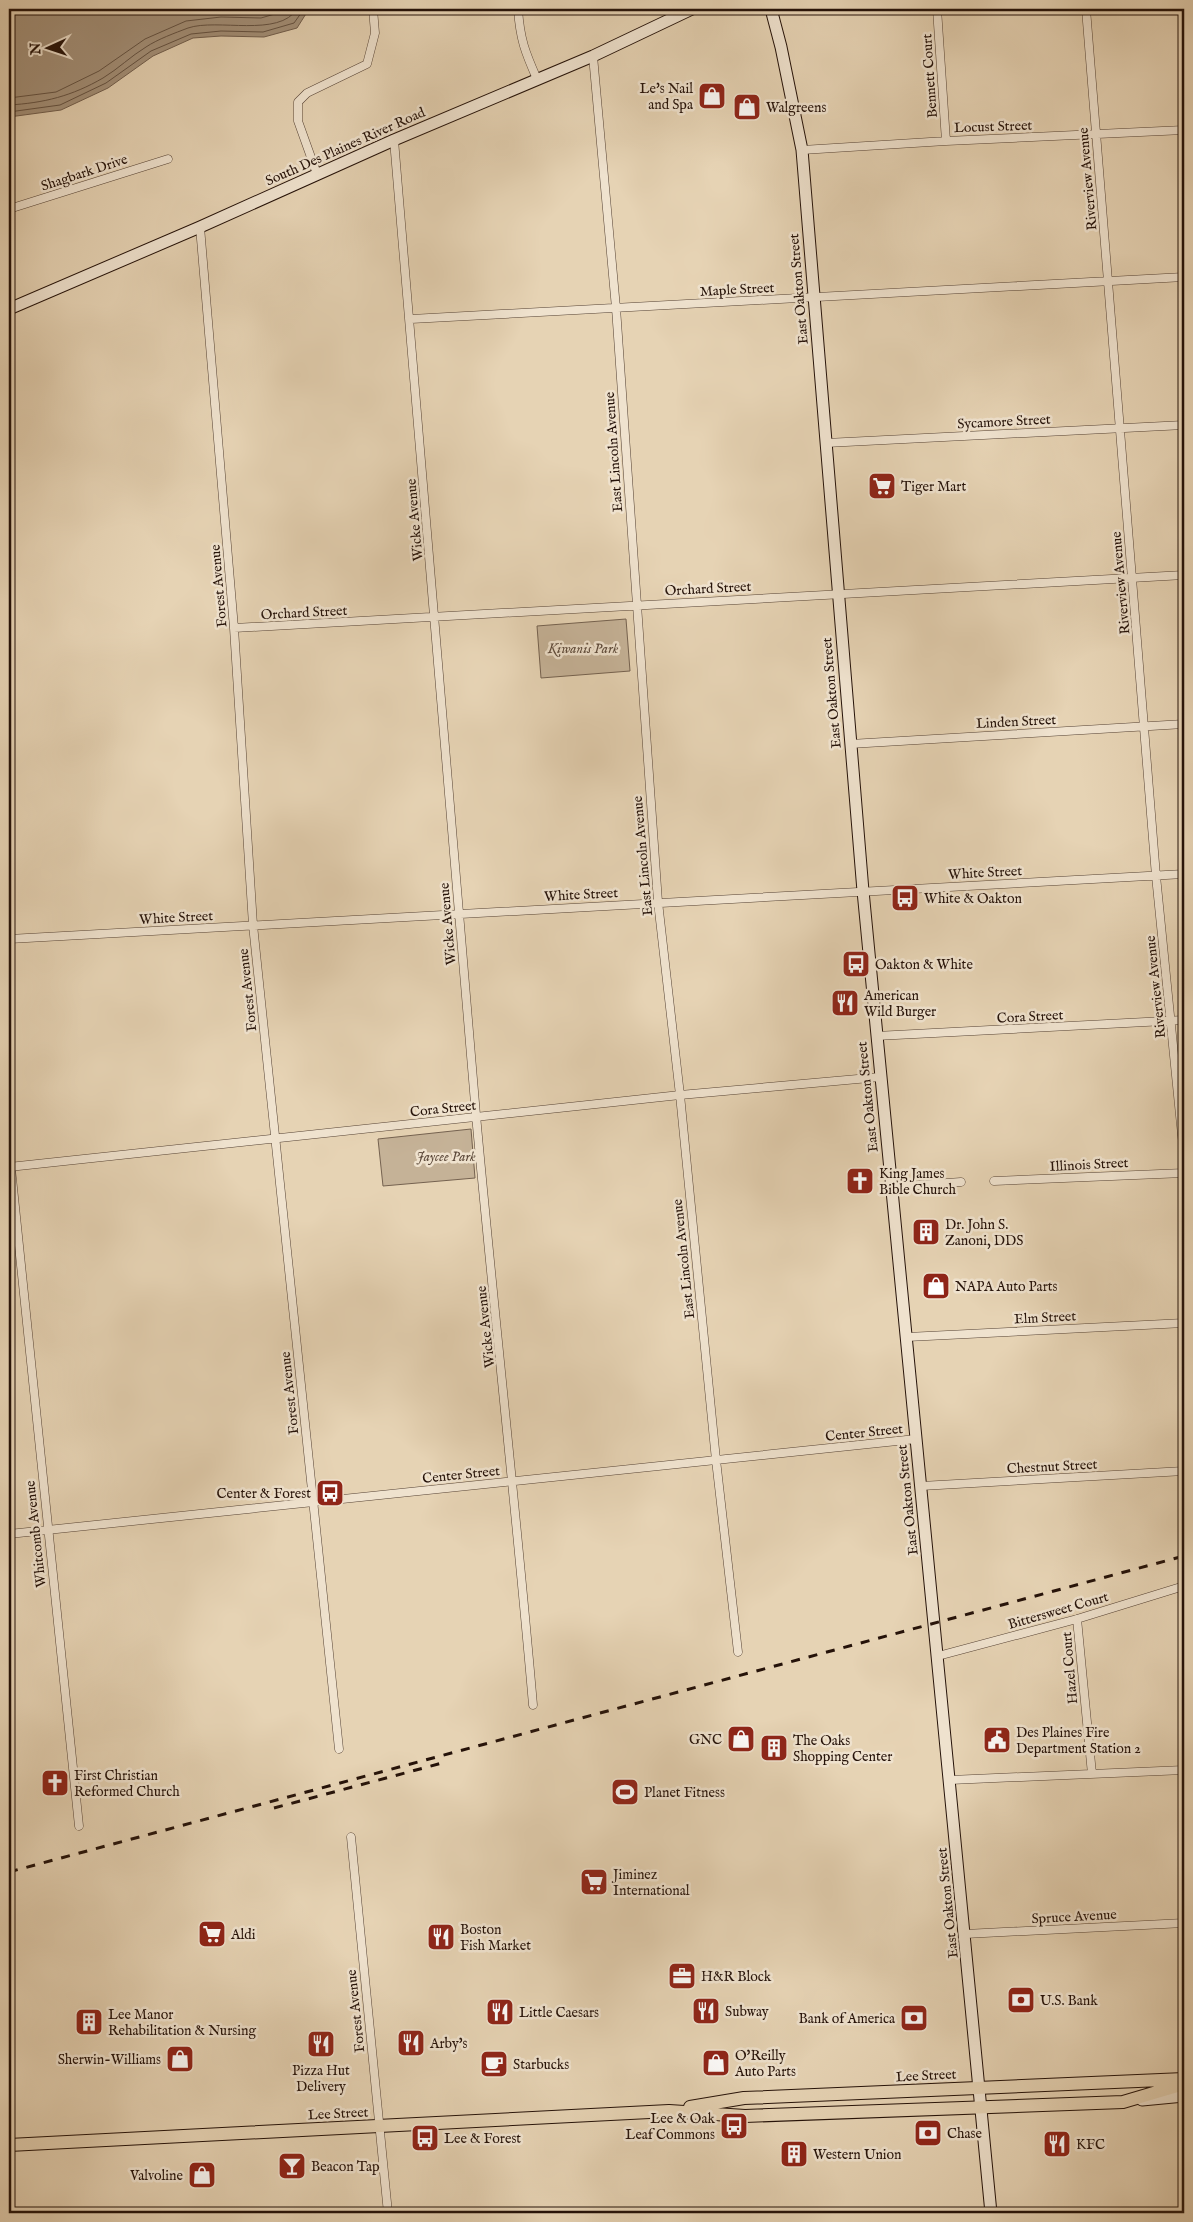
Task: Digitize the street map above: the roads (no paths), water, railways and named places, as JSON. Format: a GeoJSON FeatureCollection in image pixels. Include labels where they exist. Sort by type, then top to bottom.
{"type":"FeatureCollection","features":[{"type":"Feature","properties":{"kind":"main road","name":"South Des Plaines River Road"},"geometry":{"type":"LineString","coordinates":[[9,309],[200,227],[394,140],[593,56],[692,9]]}},
{"type":"Feature","properties":{"kind":"main road","name":"East Oakton Street"},"geometry":{"type":"LineString","coordinates":[[771,9],[781,47],[802,150],[850,744],[876,1036],[907,1337],[991,2213]]}},
{"type":"Feature","properties":{"kind":"main road","name":"Lee Street"},"geometry":{"type":"LineString","coordinates":[[669,2111],[744,2098],[979,2087],[1062,2086],[1184,2079]]}},
{"type":"Feature","properties":{"kind":"main road"},"geometry":{"type":"LineString","coordinates":[[1123,2102],[1184,2084]]}},
{"type":"Feature","properties":{"kind":"main road","name":"Lee Street"},"geometry":{"type":"LineString","coordinates":[[9,2145],[669,2111],[745,2116],[1123,2102],[1184,2096]]}},
{"type":"Feature","properties":{"kind":"street"},"geometry":{"type":"LineString","coordinates":[[318,174],[298,120],[298,102],[307,93],[367,64],[375,33],[373,9]]}},
{"type":"Feature","properties":{"kind":"street"},"geometry":{"type":"LineString","coordinates":[[518,9],[519,33],[524,51],[537,79]]}},
{"type":"Feature","properties":{"kind":"street","name":"Bennett Court"},"geometry":{"type":"LineString","coordinates":[[937,9],[946,141]]}},
{"type":"Feature","properties":{"kind":"street","name":"Riverview Avenue"},"geometry":{"type":"LineString","coordinates":[[1086,9],[1156,876],[1184,1155]]}},
{"type":"Feature","properties":{"kind":"street","name":"East Lincoln Avenue"},"geometry":{"type":"LineString","coordinates":[[593,56],[616,308],[658,902],[680,1095],[716,1460],[738,1652]]}},
{"type":"Feature","properties":{"kind":"street","name":"Locust Street"},"geometry":{"type":"LineString","coordinates":[[802,150],[1184,130]]}},
{"type":"Feature","properties":{"kind":"street","name":"Wicke Avenue"},"geometry":{"type":"LineString","coordinates":[[394,140],[411,318],[476,1117],[514,1481],[533,1705]]}},
{"type":"Feature","properties":{"kind":"street","name":"Shagbark Drive"},"geometry":{"type":"LineString","coordinates":[[9,209],[168,159]]}},
{"type":"Feature","properties":{"kind":"street","name":"Forest Avenue"},"geometry":{"type":"LineString","coordinates":[[200,227],[234,628],[253,925],[339,1749]]}},
{"type":"Feature","properties":{"kind":"street","name":"Maple Street"},"geometry":{"type":"LineString","coordinates":[[411,318],[1184,277]]}},
{"type":"Feature","properties":{"kind":"street","name":"Sycamore Street"},"geometry":{"type":"LineString","coordinates":[[826,443],[1184,425]]}},
{"type":"Feature","properties":{"kind":"street","name":"Orchard Street"},"geometry":{"type":"LineString","coordinates":[[234,628],[1184,575]]}},
{"type":"Feature","properties":{"kind":"street","name":"Linden Street"},"geometry":{"type":"LineString","coordinates":[[850,744],[1184,724]]}},
{"type":"Feature","properties":{"kind":"street","name":"White Street"},"geometry":{"type":"LineString","coordinates":[[9,939],[863,890],[1184,874]]}},
{"type":"Feature","properties":{"kind":"street","name":"Cora Street"},"geometry":{"type":"LineString","coordinates":[[876,1036],[1184,1020]]}},
{"type":"Feature","properties":{"kind":"street","name":"Cora Street"},"geometry":{"type":"LineString","coordinates":[[10,1167],[680,1095],[880,1077]]}},
{"type":"Feature","properties":{"kind":"street","name":"Whitcomb Avenue"},"geometry":{"type":"LineString","coordinates":[[9,1149],[79,1826]]}},
{"type":"Feature","properties":{"kind":"street","name":"Illinois Street"},"geometry":{"type":"LineString","coordinates":[[994,1181],[1184,1173]]}},
{"type":"Feature","properties":{"kind":"street"},"geometry":{"type":"LineString","coordinates":[[892,1187],[961,1182]]}},
{"type":"Feature","properties":{"kind":"street","name":"Elm Street"},"geometry":{"type":"LineString","coordinates":[[907,1337],[1184,1322]]}},
{"type":"Feature","properties":{"kind":"street","name":"Center Street"},"geometry":{"type":"LineString","coordinates":[[9,1534],[916,1439]]}},
{"type":"Feature","properties":{"kind":"street","name":"Chestnut Street"},"geometry":{"type":"LineString","coordinates":[[921,1486],[1184,1471]]}},
{"type":"Feature","properties":{"kind":"street","name":"Bittersweet Court"},"geometry":{"type":"LineString","coordinates":[[938,1656],[1077,1619],[1184,1586]]}},
{"type":"Feature","properties":{"kind":"street","name":"Hazel Court"},"geometry":{"type":"LineString","coordinates":[[1077,1619],[1092,1774]]}},
{"type":"Feature","properties":{"kind":"street"},"geometry":{"type":"LineString","coordinates":[[950,1780],[1184,1770]]}},
{"type":"Feature","properties":{"kind":"street","name":"Forest Avenue"},"geometry":{"type":"LineString","coordinates":[[351,1837],[388,2213]]}},
{"type":"Feature","properties":{"kind":"street","name":"Spruce Avenue"},"geometry":{"type":"LineString","coordinates":[[965,1934],[1184,1923]]}},
{"type":"Feature","properties":{"kind":"water"},"geometry":{"type":"Polygon","coordinates":[[[9,9],[309,9],[297,28],[264,37],[221,36],[193,38],[153,56],[108,88],[61,110],[9,117],[9,9]]]}},
{"type":"Feature","properties":{"kind":"railway"},"geometry":{"type":"LineString","coordinates":[[9,1872],[1184,1556]]}},
{"type":"Feature","properties":{"kind":"railway"},"geometry":{"type":"LineString","coordinates":[[274,1808],[446,1762]]}},
{"type":"Feature","properties":{"kind":"place","name":"Le's Nail and Spa"},"geometry":{"type":"Point","coordinates":[712,96]}},
{"type":"Feature","properties":{"kind":"place","name":"Walgreens"},"geometry":{"type":"Point","coordinates":[747,107]}},
{"type":"Feature","properties":{"kind":"place","name":"Tiger Mart"},"geometry":{"type":"Point","coordinates":[882,486]}},
{"type":"Feature","properties":{"kind":"place","name":"White & Oakton"},"geometry":{"type":"Point","coordinates":[905,898]}},
{"type":"Feature","properties":{"kind":"place","name":"Oakton & White"},"geometry":{"type":"Point","coordinates":[856,964]}},
{"type":"Feature","properties":{"kind":"place","name":"American Wild Burger"},"geometry":{"type":"Point","coordinates":[845,1003]}},
{"type":"Feature","properties":{"kind":"place","name":"King James Bible Church"},"geometry":{"type":"Point","coordinates":[860,1181]}},
{"type":"Feature","properties":{"kind":"place","name":"Dr. John S. Zanoni, DDS"},"geometry":{"type":"Point","coordinates":[926,1232]}},
{"type":"Feature","properties":{"kind":"place","name":"NAPA Auto Parts"},"geometry":{"type":"Point","coordinates":[936,1286]}},
{"type":"Feature","properties":{"kind":"place","name":"Center & Forest"},"geometry":{"type":"Point","coordinates":[330,1493]}},
{"type":"Feature","properties":{"kind":"place","name":"GNC"},"geometry":{"type":"Point","coordinates":[741,1739]}},
{"type":"Feature","properties":{"kind":"place","name":"Des Plaines Fire Department Station 2"},"geometry":{"type":"Point","coordinates":[997,1740]}},
{"type":"Feature","properties":{"kind":"place","name":"The Oaks Shopping Center"},"geometry":{"type":"Point","coordinates":[774,1748]}},
{"type":"Feature","properties":{"kind":"place","name":"First Christian Reformed Church"},"geometry":{"type":"Point","coordinates":[55,1783]}},
{"type":"Feature","properties":{"kind":"place","name":"Planet Fitness"},"geometry":{"type":"Point","coordinates":[625,1792]}},
{"type":"Feature","properties":{"kind":"place","name":"Jiminez International"},"geometry":{"type":"Point","coordinates":[594,1882]}},
{"type":"Feature","properties":{"kind":"place","name":"Aldi"},"geometry":{"type":"Point","coordinates":[212,1934]}},
{"type":"Feature","properties":{"kind":"place","name":"Boston Fish Market"},"geometry":{"type":"Point","coordinates":[441,1937]}},
{"type":"Feature","properties":{"kind":"place","name":"H&R Block"},"geometry":{"type":"Point","coordinates":[682,1976]}},
{"type":"Feature","properties":{"kind":"place","name":"U.S. Bank"},"geometry":{"type":"Point","coordinates":[1021,2000]}},
{"type":"Feature","properties":{"kind":"place","name":"Subway"},"geometry":{"type":"Point","coordinates":[706,2011]}},
{"type":"Feature","properties":{"kind":"place","name":"Little Caesars"},"geometry":{"type":"Point","coordinates":[500,2012]}},
{"type":"Feature","properties":{"kind":"place","name":"Bank of America"},"geometry":{"type":"Point","coordinates":[914,2018]}},
{"type":"Feature","properties":{"kind":"place","name":"Lee Manor Rehabilitation & Nursing"},"geometry":{"type":"Point","coordinates":[89,2022]}},
{"type":"Feature","properties":{"kind":"place","name":"Arby's"},"geometry":{"type":"Point","coordinates":[411,2043]}},
{"type":"Feature","properties":{"kind":"place","name":"Pizza Hut Delivery"},"geometry":{"type":"Point","coordinates":[321,2044]}},
{"type":"Feature","properties":{"kind":"place","name":"Sherwin-Williams"},"geometry":{"type":"Point","coordinates":[180,2059]}},
{"type":"Feature","properties":{"kind":"place","name":"O'Reilly Auto Parts"},"geometry":{"type":"Point","coordinates":[716,2063]}},
{"type":"Feature","properties":{"kind":"place","name":"Starbucks"},"geometry":{"type":"Point","coordinates":[494,2064]}},
{"type":"Feature","properties":{"kind":"place","name":"Lee & Oak Leaf Commons"},"geometry":{"type":"Point","coordinates":[734,2126]}},
{"type":"Feature","properties":{"kind":"place","name":"Chase"},"geometry":{"type":"Point","coordinates":[928,2133]}},
{"type":"Feature","properties":{"kind":"place","name":"Lee & Forest"},"geometry":{"type":"Point","coordinates":[425,2138]}},
{"type":"Feature","properties":{"kind":"place","name":"KFC"},"geometry":{"type":"Point","coordinates":[1057,2144]}},
{"type":"Feature","properties":{"kind":"place","name":"Western Union"},"geometry":{"type":"Point","coordinates":[794,2154]}},
{"type":"Feature","properties":{"kind":"place","name":"Beacon Tap"},"geometry":{"type":"Point","coordinates":[292,2166]}},
{"type":"Feature","properties":{"kind":"place","name":"Valvoline"},"geometry":{"type":"Point","coordinates":[202,2175]}},
{"type":"Feature","properties":{"kind":"park label","name":"Kiwanis Park"},"geometry":{"type":"Point","coordinates":[583,648]}},
{"type":"Feature","properties":{"kind":"park label","name":"Jaycee Park"},"geometry":{"type":"Point","coordinates":[446,1156]}}]}
